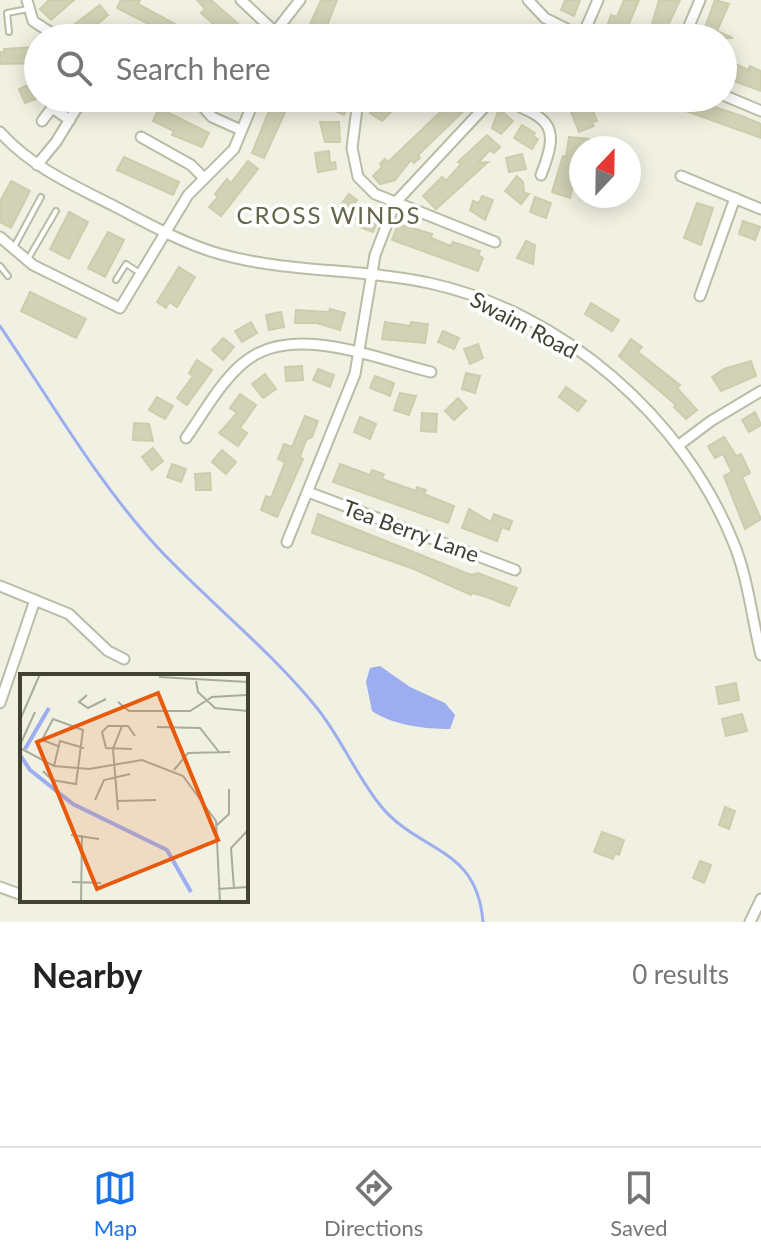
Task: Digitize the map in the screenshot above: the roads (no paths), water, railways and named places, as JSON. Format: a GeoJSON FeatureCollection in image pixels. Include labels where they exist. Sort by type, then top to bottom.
{"type":"FeatureCollection","features":[{"type":"Feature","properties":{"kind":"street"},"geometry":{"type":"LineString","coordinates":[[241,0],[264,24]]}},
{"type":"Feature","properties":{"kind":"street"},"geometry":{"type":"LineString","coordinates":[[282,24],[300,0]]}},
{"type":"Feature","properties":{"kind":"street"},"geometry":{"type":"LineString","coordinates":[[528,0],[545,18],[557,24]]}},
{"type":"Feature","properties":{"kind":"street"},"geometry":{"type":"LineString","coordinates":[[589,24],[598,0]]}},
{"type":"Feature","properties":{"kind":"street"},"geometry":{"type":"LineString","coordinates":[[690,24],[700,0]]}},
{"type":"Feature","properties":{"kind":"street"},"geometry":{"type":"LineString","coordinates":[[28,4],[33,21],[38,24]]}},
{"type":"Feature","properties":{"kind":"street"},"geometry":{"type":"LineString","coordinates":[[737,101],[761,111]]}},
{"type":"Feature","properties":{"kind":"street"},"geometry":{"type":"LineString","coordinates":[[42,121],[49,112]]}},
{"type":"Feature","properties":{"kind":"street"},"geometry":{"type":"LineString","coordinates":[[58,112],[70,120]]}},
{"type":"Feature","properties":{"kind":"street"},"geometry":{"type":"LineString","coordinates":[[37,165],[75,112]]}},
{"type":"Feature","properties":{"kind":"street"},"geometry":{"type":"LineString","coordinates":[[208,112],[241,130]]}},
{"type":"Feature","properties":{"kind":"street"},"geometry":{"type":"LineString","coordinates":[[0,237],[27,262],[120,308],[203,177],[234,149],[249,112]]}},
{"type":"Feature","properties":{"kind":"street"},"geometry":{"type":"LineString","coordinates":[[359,112],[353,133],[353,162],[358,177],[375,194],[495,242]]}},
{"type":"Feature","properties":{"kind":"street"},"geometry":{"type":"LineString","coordinates":[[287,542],[355,374],[375,255],[395,203],[480,112]]}},
{"type":"Feature","properties":{"kind":"street"},"geometry":{"type":"LineString","coordinates":[[529,112],[545,120],[551,128],[553,142],[541,175]]}},
{"type":"Feature","properties":{"kind":"street","name":"Swaim Road"},"geometry":{"type":"LineString","coordinates":[[1,135],[37,165],[166,233],[219,254],[265,263],[373,272],[476,296],[573,348],[655,416],[679,445],[714,502],[735,546],[761,655]]}},
{"type":"Feature","properties":{"kind":"street"},"geometry":{"type":"LineString","coordinates":[[141,137],[191,165],[203,177]]}},
{"type":"Feature","properties":{"kind":"street"},"geometry":{"type":"LineString","coordinates":[[681,176],[761,209]]}},
{"type":"Feature","properties":{"kind":"street"},"geometry":{"type":"LineString","coordinates":[[700,296],[735,198]]}},
{"type":"Feature","properties":{"kind":"street"},"geometry":{"type":"LineString","coordinates":[[186,438],[227,381],[257,355],[276,346],[296,343],[431,372]]}},
{"type":"Feature","properties":{"kind":"street"},"geometry":{"type":"LineString","coordinates":[[679,445],[711,421],[761,391]]}},
{"type":"Feature","properties":{"kind":"street","name":"Tea Berry Lane"},"geometry":{"type":"LineString","coordinates":[[308,492],[515,570]]}},
{"type":"Feature","properties":{"kind":"street"},"geometry":{"type":"LineString","coordinates":[[0,586],[69,614],[108,651],[124,659]]}},
{"type":"Feature","properties":{"kind":"street"},"geometry":{"type":"LineString","coordinates":[[0,703],[35,600]]}},
{"type":"Feature","properties":{"kind":"street"},"geometry":{"type":"LineString","coordinates":[[0,887],[20,894]]}},
{"type":"Feature","properties":{"kind":"street"},"geometry":{"type":"LineString","coordinates":[[750,922],[761,899]]}},
{"type":"Feature","properties":{"kind":"lane"},"geometry":{"type":"LineString","coordinates":[[9,32],[7,13],[28,4]]}},
{"type":"Feature","properties":{"kind":"lane"},"geometry":{"type":"LineString","coordinates":[[13,249],[41,197]]}},
{"type":"Feature","properties":{"kind":"lane"},"geometry":{"type":"LineString","coordinates":[[27,262],[56,211]]}},
{"type":"Feature","properties":{"kind":"lane"},"geometry":{"type":"LineString","coordinates":[[116,280],[126,264],[142,275]]}},
{"type":"Feature","properties":{"kind":"lane"},"geometry":{"type":"LineString","coordinates":[[0,266],[8,276]]}},
{"type":"Feature","properties":{"kind":"water"},"geometry":{"type":"Polygon","coordinates":[[[380,666],[410,687],[445,703],[455,715],[450,729],[409,725],[389,720],[372,711],[366,682],[370,668],[380,666]]]}},
{"type":"Feature","properties":{"kind":"waterway"},"geometry":{"type":"LineString","coordinates":[[0,326],[95,469],[136,523],[299,687],[326,720],[380,805],[395,821],[458,864],[470,878],[483,922]]}},
{"type":"Feature","properties":{"kind":"district","name":"CROSS WINDS"},"geometry":{"type":"Point","coordinates":[329,216]}}]}
